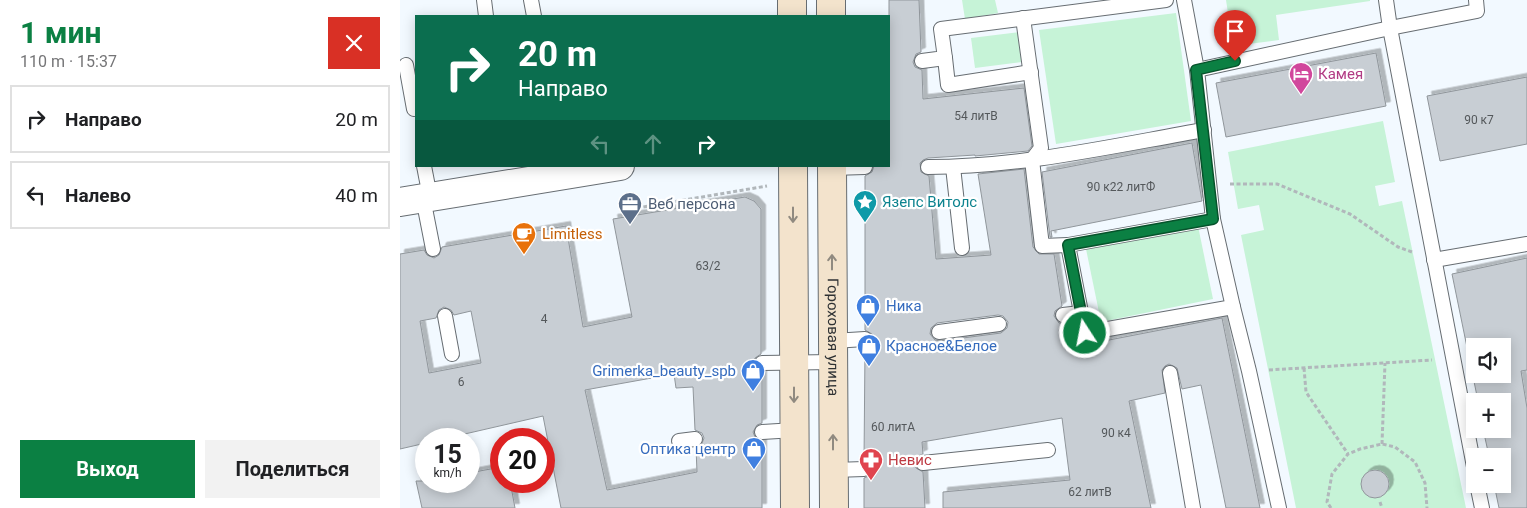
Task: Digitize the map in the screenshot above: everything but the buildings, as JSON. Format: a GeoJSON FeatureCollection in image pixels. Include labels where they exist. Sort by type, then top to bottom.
{"type":"FeatureCollection","features":[{"type":"Feature","properties":{"kind":"main road"},"geometry":{"type":"LineString","coordinates":[[792,0],[792,15]]}},
{"type":"Feature","properties":{"kind":"main road"},"geometry":{"type":"LineString","coordinates":[[831,0],[831,15]]}},
{"type":"Feature","properties":{"kind":"main road"},"geometry":{"type":"LineString","coordinates":[[793,167],[795,508]]}},
{"type":"Feature","properties":{"kind":"main road","name":"Гороховая улица"},"geometry":{"type":"LineString","coordinates":[[832,167],[834,508]]}},
{"type":"Feature","properties":{"kind":"street"},"geometry":{"type":"LineString","coordinates":[[418,199],[561,171],[608,167]]}},
{"type":"Feature","properties":{"kind":"lane"},"geometry":{"type":"LineString","coordinates":[[484,0],[486,15]]}},
{"type":"Feature","properties":{"kind":"lane"},"geometry":{"type":"LineString","coordinates":[[531,0],[534,15]]}},
{"type":"Feature","properties":{"kind":"lane"},"geometry":{"type":"LineString","coordinates":[[1031,72],[948,85],[941,29],[1166,0]]}},
{"type":"Feature","properties":{"kind":"lane"},"geometry":{"type":"LineString","coordinates":[[1184,0],[1204,130],[1213,219],[1279,508]]}},
{"type":"Feature","properties":{"kind":"lane"},"geometry":{"type":"LineString","coordinates":[[1386,0],[1470,448]]}},
{"type":"Feature","properties":{"kind":"lane"},"geometry":{"type":"LineString","coordinates":[[1196,70],[1477,11],[1476,0]]}},
{"type":"Feature","properties":{"kind":"lane"},"geometry":{"type":"LineString","coordinates":[[1023,18],[1042,148],[1032,160],[1042,246],[1068,245],[1213,219]]}},
{"type":"Feature","properties":{"kind":"lane"},"geometry":{"type":"LineString","coordinates":[[922,61],[944,58]]}},
{"type":"Feature","properties":{"kind":"lane"},"geometry":{"type":"LineString","coordinates":[[406,65],[414,109]]}},
{"type":"Feature","properties":{"kind":"lane"},"geometry":{"type":"LineString","coordinates":[[928,166],[953,167],[1032,160],[1204,130]]}},
{"type":"Feature","properties":{"kind":"lane"},"geometry":{"type":"LineString","coordinates":[[424,167],[418,199],[433,248]]}},
{"type":"Feature","properties":{"kind":"lane"},"geometry":{"type":"LineString","coordinates":[[832,167],[865,167]]}},
{"type":"Feature","properties":{"kind":"lane"},"geometry":{"type":"LineString","coordinates":[[953,167],[962,248]]}},
{"type":"Feature","properties":{"kind":"lane"},"geometry":{"type":"LineString","coordinates":[[1434,260],[1527,244]]}},
{"type":"Feature","properties":{"kind":"lane"},"geometry":{"type":"LineString","coordinates":[[1068,245],[1085,333],[1159,324],[1233,307]]}},
{"type":"Feature","properties":{"kind":"lane"},"geometry":{"type":"LineString","coordinates":[[1063,315],[1081,313]]}},
{"type":"Feature","properties":{"kind":"lane"},"geometry":{"type":"LineString","coordinates":[[445,316],[452,354]]}},
{"type":"Feature","properties":{"kind":"lane"},"geometry":{"type":"LineString","coordinates":[[939,332],[999,324]]}},
{"type":"Feature","properties":{"kind":"lane"},"geometry":{"type":"LineString","coordinates":[[762,363],[794,362],[833,352],[864,339]]}},
{"type":"Feature","properties":{"kind":"lane"},"geometry":{"type":"LineString","coordinates":[[1170,373],[1193,508]]}},
{"type":"Feature","properties":{"kind":"lane"},"geometry":{"type":"LineString","coordinates":[[762,432],[795,430]]}},
{"type":"Feature","properties":{"kind":"lane"},"geometry":{"type":"LineString","coordinates":[[679,441],[695,439]]}},
{"type":"Feature","properties":{"kind":"lane"},"geometry":{"type":"LineString","coordinates":[[923,463],[1048,450]]}},
{"type":"Feature","properties":{"kind":"lane"},"geometry":{"type":"LineString","coordinates":[[834,470],[864,469]]}},
{"type":"Feature","properties":{"kind":"lane"},"geometry":{"type":"LineString","coordinates":[[1479,493],[1482,508]]}},
{"type":"Feature","properties":{"kind":"path"},"geometry":{"type":"LineString","coordinates":[[1210,184],[1278,184],[1350,214],[1398,247],[1434,260]]}},
{"type":"Feature","properties":{"kind":"path"},"geometry":{"type":"LineString","coordinates":[[637,208],[767,186]]}},
{"type":"Feature","properties":{"kind":"path"},"geometry":{"type":"LineString","coordinates":[[1249,371],[1453,359]]}},
{"type":"Feature","properties":{"kind":"path"},"geometry":{"type":"LineString","coordinates":[[1382,444],[1385,363]]}},
{"type":"Feature","properties":{"kind":"path"},"geometry":{"type":"LineString","coordinates":[[1304,368],[1306,392],[1348,454]]}},
{"type":"Feature","properties":{"kind":"path"},"geometry":{"type":"LineString","coordinates":[[1331,508],[1327,502],[1332,474],[1348,454],[1382,444],[1395,447],[1415,462],[1425,483],[1427,508]]}},
{"type":"Feature","properties":{"kind":"path"},"geometry":{"type":"LineString","coordinates":[[1380,502],[1382,508]]}},
{"type":"Feature","properties":{"kind":"green space"},"geometry":{"type":"Polygon","coordinates":[[[962,0],[995,0],[998,13],[965,19],[962,0]]]}},
{"type":"Feature","properties":{"kind":"green space"},"geometry":{"type":"Polygon","coordinates":[[[1226,0],[1370,1],[1276,15],[1279,40],[1233,46],[1226,0]]]}},
{"type":"Feature","properties":{"kind":"green space"},"geometry":{"type":"Polygon","coordinates":[[[1176,13],[1191,121],[1056,144],[1039,30],[1176,13]]]}},
{"type":"Feature","properties":{"kind":"green space"},"geometry":{"type":"Polygon","coordinates":[[[1019,32],[1022,62],[975,68],[971,38],[1019,32]]]}},
{"type":"Feature","properties":{"kind":"green space"},"geometry":{"type":"Polygon","coordinates":[[[1383,121],[1395,182],[1375,186],[1379,206],[1402,201],[1466,508],[1296,508],[1241,235],[1264,230],[1259,205],[1238,209],[1228,152],[1383,121]],[[1373,470],[1364,476],[1361,482],[1362,488],[1372,495],[1384,493],[1389,483],[1385,475],[1373,470]]]}},
{"type":"Feature","properties":{"kind":"green space"},"geometry":{"type":"Polygon","coordinates":[[[1198,226],[1213,299],[1101,322],[1086,249],[1198,226]]]}},
{"type":"Feature","properties":{"kind":"place","name":"Камея"},"geometry":{"type":"Point","coordinates":[1301,95]}},
{"type":"Feature","properties":{"kind":"place","name":"Язепс Витолс"},"geometry":{"type":"Point","coordinates":[865,223]}},
{"type":"Feature","properties":{"kind":"place","name":"Веб персона"},"geometry":{"type":"Point","coordinates":[630,225]}},
{"type":"Feature","properties":{"kind":"place","name":"Limitless"},"geometry":{"type":"Point","coordinates":[524,255]}},
{"type":"Feature","properties":{"kind":"place","name":"Ника"},"geometry":{"type":"Point","coordinates":[868,327]}},
{"type":"Feature","properties":{"kind":"place","name":"Красное&Белое"},"geometry":{"type":"Point","coordinates":[869,367]}},
{"type":"Feature","properties":{"kind":"place","name":"Grimerka_beauty_spb"},"geometry":{"type":"Point","coordinates":[753,392]}},
{"type":"Feature","properties":{"kind":"place","name":"Оптика центр"},"geometry":{"type":"Point","coordinates":[754,470]}},
{"type":"Feature","properties":{"kind":"place","name":"Невис"},"geometry":{"type":"Point","coordinates":[871,481]}},
{"type":"Feature","properties":{"kind":"route"},"geometry":{"type":"LineString","coordinates":[[1085,333],[1068,245],[1213,219],[1196,70],[1235,61]]}}]}
